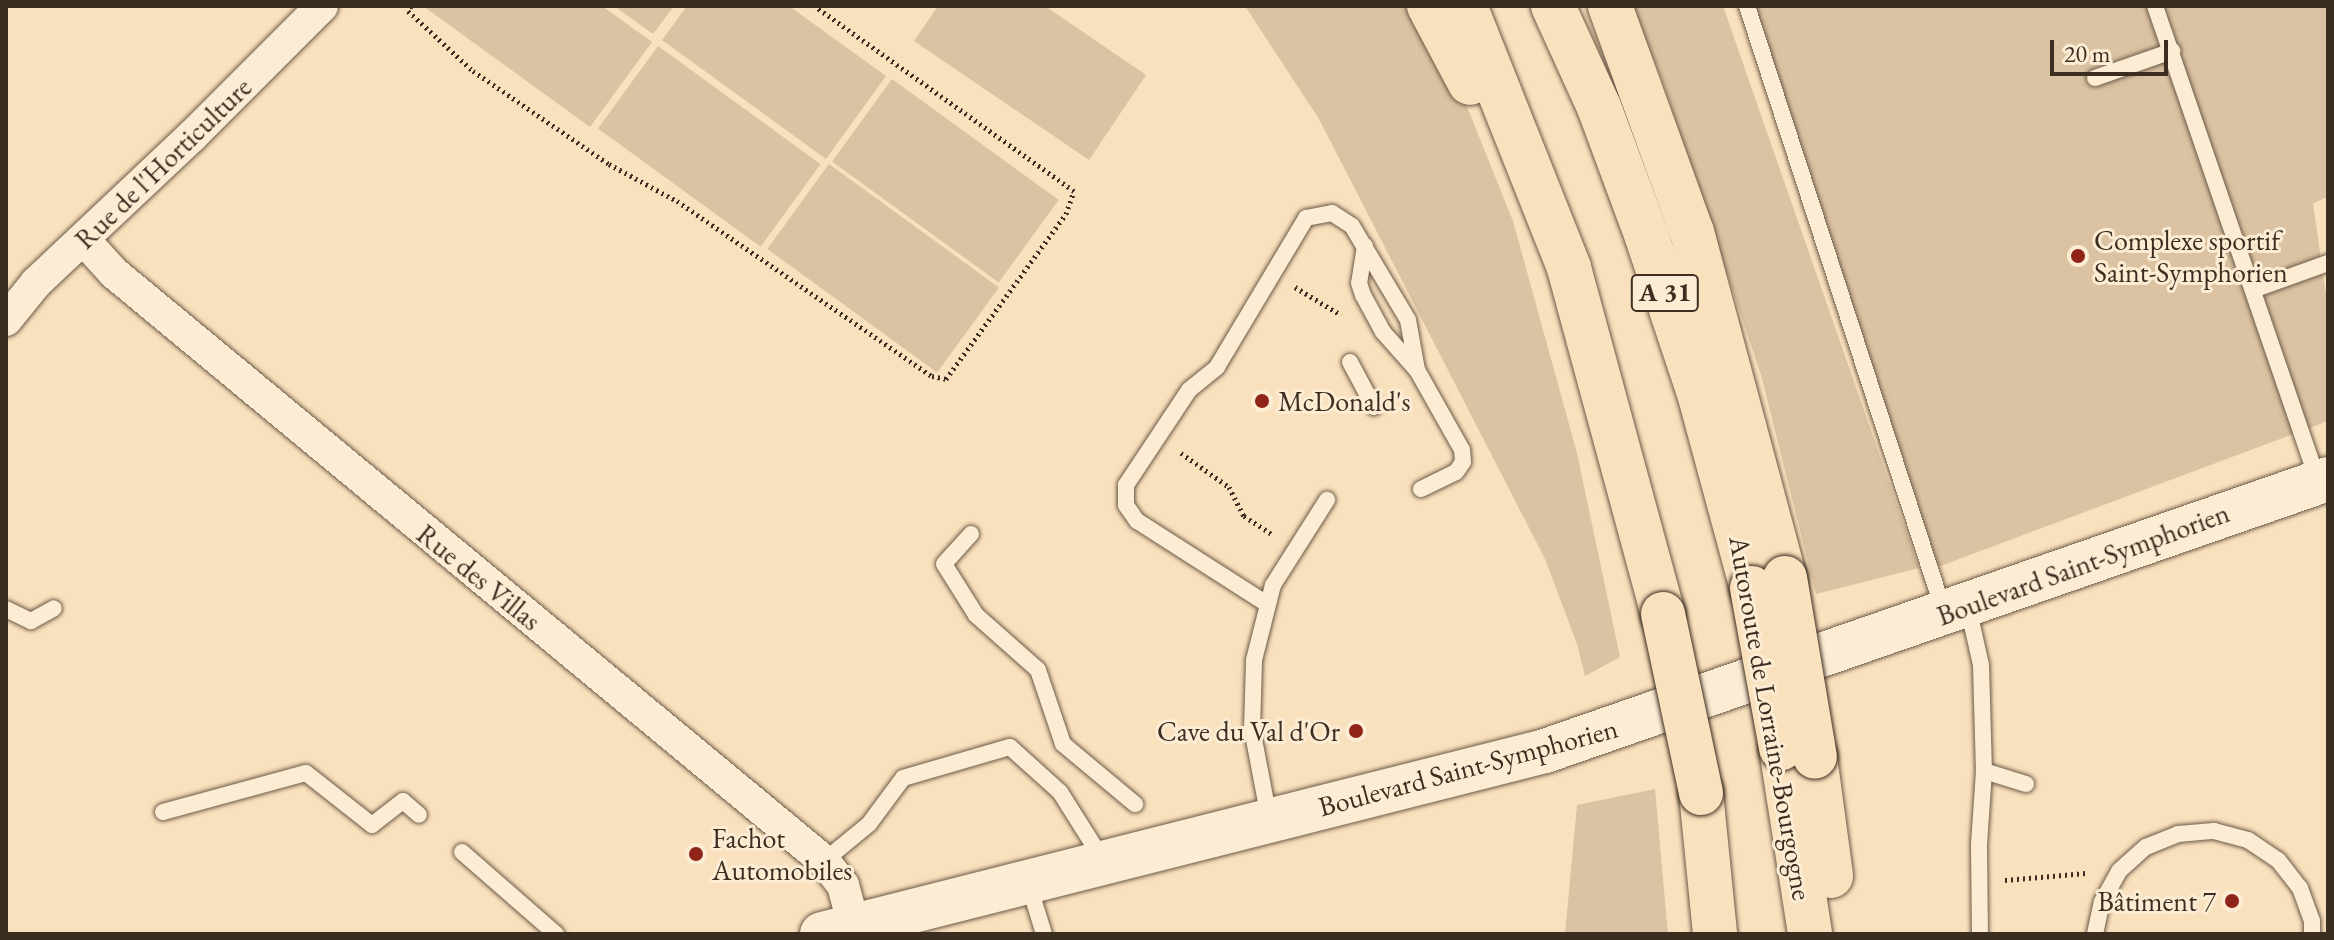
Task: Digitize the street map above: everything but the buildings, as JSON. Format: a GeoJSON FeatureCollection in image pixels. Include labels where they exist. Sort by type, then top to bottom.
{"type":"FeatureCollection","features":[{"type":"Feature","properties":{"kind":"highway"},"geometry":{"type":"LineString","coordinates":[[1429,6],[1569,268]]}},
{"type":"Feature","properties":{"kind":"highway"},"geometry":{"type":"LineString","coordinates":[[1465,6],[1569,268],[1663,614],[1701,793],[1715,934]]}},
{"type":"Feature","properties":{"kind":"highway","name":"Autoroute de Lorraine-Bourgogne"},"geometry":{"type":"LineString","coordinates":[[1553,6],[1599,107],[1768,583]]}},
{"type":"Feature","properties":{"kind":"highway"},"geometry":{"type":"LineString","coordinates":[[1610,6],[1692,232],[1768,583],[1798,753],[1838,934]]}},
{"type":"Feature","properties":{"kind":"highway","name":"Autoroute de Lorraine-Bourgogne"},"geometry":{"type":"LineString","coordinates":[[1798,753],[1810,934]]}},
{"type":"Feature","properties":{"kind":"main road","name":"Boulevard Saint-Symphorien"},"geometry":{"type":"LineString","coordinates":[[838,930],[1545,751],[2323,480]]}},
{"type":"Feature","properties":{"kind":"street","name":"Rue de l'Horticulture"},"geometry":{"type":"LineString","coordinates":[[6,320],[36,283],[84,240],[322,6]]}},
{"type":"Feature","properties":{"kind":"street","name":"Rue des Villas"},"geometry":{"type":"LineString","coordinates":[[84,240],[138,293],[824,861],[843,885],[838,930]]}},
{"type":"Feature","properties":{"kind":"lane"},"geometry":{"type":"LineString","coordinates":[[1747,6],[1956,610],[1981,665],[1984,771],[1980,934]]}},
{"type":"Feature","properties":{"kind":"lane"},"geometry":{"type":"LineString","coordinates":[[2155,6],[2253,290],[2323,480]]}},
{"type":"Feature","properties":{"kind":"lane"},"geometry":{"type":"LineString","coordinates":[[2095,78],[2172,51]]}},
{"type":"Feature","properties":{"kind":"lane"},"geometry":{"type":"LineString","coordinates":[[1267,604],[1137,521],[1126,505],[1126,485],[1189,390],[1217,367],[1306,218],[1332,213],[1352,226],[1408,320],[1417,370]]}},
{"type":"Feature","properties":{"kind":"lane"},"geometry":{"type":"LineString","coordinates":[[1365,246],[1359,283],[1363,295],[1383,332],[1417,370],[1462,450],[1463,462],[1456,472],[1421,489]]}},
{"type":"Feature","properties":{"kind":"lane"},"geometry":{"type":"LineString","coordinates":[[2253,290],[2328,263]]}},
{"type":"Feature","properties":{"kind":"lane"},"geometry":{"type":"LineString","coordinates":[[1350,362],[1374,407]]}},
{"type":"Feature","properties":{"kind":"lane"},"geometry":{"type":"LineString","coordinates":[[1269,820],[1252,729],[1254,660],[1273,585],[1327,500]]}},
{"type":"Feature","properties":{"kind":"lane"},"geometry":{"type":"LineString","coordinates":[[971,534],[944,564],[976,615],[1038,670],[1063,744],[1135,804]]}},
{"type":"Feature","properties":{"kind":"lane"},"geometry":{"type":"LineString","coordinates":[[6,609],[31,621],[54,608]]}},
{"type":"Feature","properties":{"kind":"lane"},"geometry":{"type":"LineString","coordinates":[[824,861],[869,824],[903,778],[1010,747],[1060,792],[1105,863]]}},
{"type":"Feature","properties":{"kind":"lane"},"geometry":{"type":"LineString","coordinates":[[1984,771],[2026,784]]}},
{"type":"Feature","properties":{"kind":"lane"},"geometry":{"type":"LineString","coordinates":[[163,812],[306,773],[372,825],[403,801],[419,815]]}},
{"type":"Feature","properties":{"kind":"lane"},"geometry":{"type":"LineString","coordinates":[[2095,934],[2102,902],[2119,871],[2146,847],[2178,834],[2214,831],[2248,840],[2278,860],[2300,888],[2312,928],[2328,915]]}},
{"type":"Feature","properties":{"kind":"lane"},"geometry":{"type":"LineString","coordinates":[[462,852],[556,934]]}},
{"type":"Feature","properties":{"kind":"lane"},"geometry":{"type":"LineString","coordinates":[[1028,882],[1044,934]]}},
{"type":"Feature","properties":{"kind":"path"},"geometry":{"type":"LineString","coordinates":[[411,6],[408,11],[473,71],[609,164],[677,201],[932,376],[946,379],[1066,214],[1074,191],[816,6]]}},
{"type":"Feature","properties":{"kind":"path"},"geometry":{"type":"LineString","coordinates":[[1274,274],[1350,320],[1368,348],[1350,362]]}},
{"type":"Feature","properties":{"kind":"path"},"geometry":{"type":"LineString","coordinates":[[1158,437],[1178,449],[1184,459],[1229,487],[1244,516],[1280,538]]}},
{"type":"Feature","properties":{"kind":"path"},"geometry":{"type":"LineString","coordinates":[[1979,886],[2013,878],[2119,871]]}},
{"type":"Feature","properties":{"kind":"shaded area"},"geometry":{"type":"Polygon","coordinates":[[[423,6],[602,6],[652,42],[590,127],[423,6]]]}},
{"type":"Feature","properties":{"kind":"shaded area"},"geometry":{"type":"Polygon","coordinates":[[[614,6],[674,6],[653,34],[614,6]]]}},
{"type":"Feature","properties":{"kind":"shaded area"},"geometry":{"type":"Polygon","coordinates":[[[687,6],[789,6],[886,76],[826,159],[662,40],[687,6]]]}},
{"type":"Feature","properties":{"kind":"shaded area"},"geometry":{"type":"Polygon","coordinates":[[[938,6],[1045,6],[1146,75],[1089,160],[914,41],[938,6]]]}},
{"type":"Feature","properties":{"kind":"shaded area"},"geometry":{"type":"Polygon","coordinates":[[[1245,6],[1415,6],[1459,87],[1513,221],[1577,453],[1620,657],[1585,676],[1577,644],[1545,559],[1319,119],[1245,6]]]}},
{"type":"Feature","properties":{"kind":"shaded area"},"geometry":{"type":"Polygon","coordinates":[[[1631,6],[1723,6],[1919,568],[1816,594],[1761,375],[1662,79],[1631,6]]]}},
{"type":"Feature","properties":{"kind":"shaded area","name":"Complexe sportif Saint-Symphorien"},"geometry":{"type":"Polygon","coordinates":[[[1755,6],[2328,6],[2328,197],[2313,203],[2328,309],[2328,421],[1938,567],[1755,6]]]}},
{"type":"Feature","properties":{"kind":"shaded area"},"geometry":{"type":"Polygon","coordinates":[[[658,46],[821,164],[761,247],[598,129],[658,46]]]}},
{"type":"Feature","properties":{"kind":"shaded area"},"geometry":{"type":"Polygon","coordinates":[[[892,79],[1059,200],[999,283],[832,162],[892,79]]]}},
{"type":"Feature","properties":{"kind":"shaded area"},"geometry":{"type":"Polygon","coordinates":[[[829,164],[999,287],[937,372],[767,249],[829,164]]]}},
{"type":"Feature","properties":{"kind":"shaded area"},"geometry":{"type":"Polygon","coordinates":[[[1655,789],[1668,934],[1565,934],[1577,805],[1655,789]]]}},
{"type":"Feature","properties":{"kind":"place","name":"Complexe sportif Saint-Symphorien"},"geometry":{"type":"Point","coordinates":[2078,256]}},
{"type":"Feature","properties":{"kind":"place","name":"McDonald's"},"geometry":{"type":"Point","coordinates":[1262,401]}},
{"type":"Feature","properties":{"kind":"place","name":"Cave du Val d'Or"},"geometry":{"type":"Point","coordinates":[1356,731]}},
{"type":"Feature","properties":{"kind":"place","name":"Fachot Automobiles"},"geometry":{"type":"Point","coordinates":[696,854]}},
{"type":"Feature","properties":{"kind":"place","name":"Bâtiment 7"},"geometry":{"type":"Point","coordinates":[2232,901]}}]}
